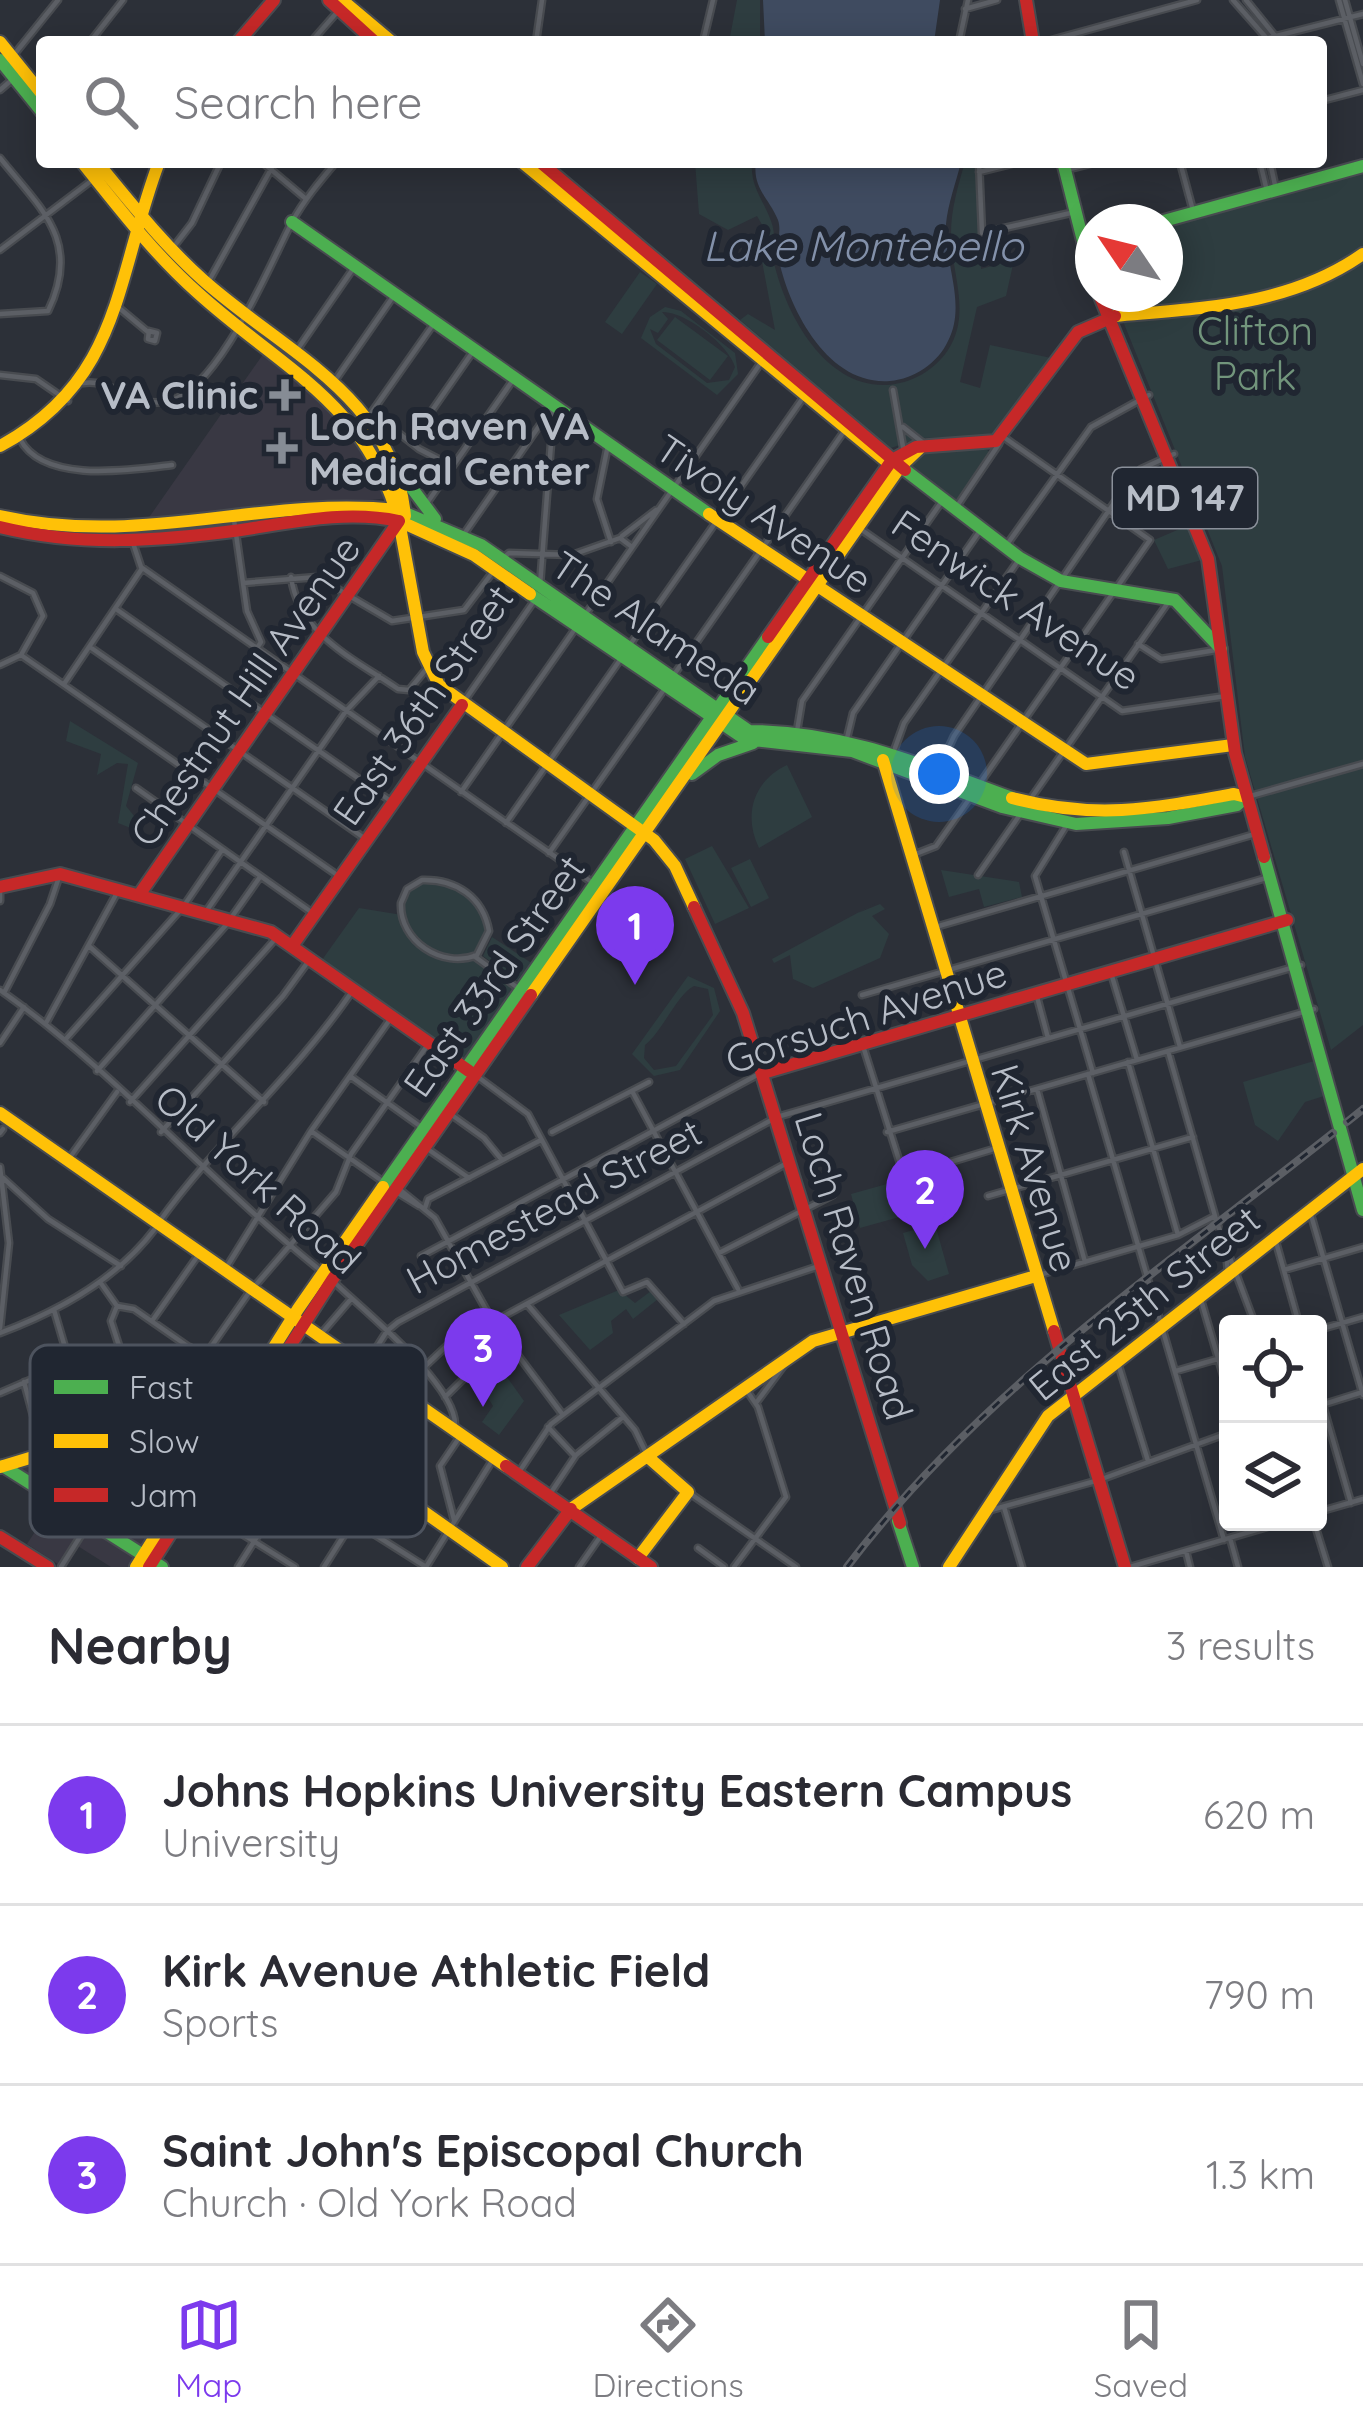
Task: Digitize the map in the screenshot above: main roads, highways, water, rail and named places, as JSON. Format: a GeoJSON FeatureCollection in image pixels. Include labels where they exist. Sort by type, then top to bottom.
{"type":"FeatureCollection","features":[{"type":"Feature","properties":{"kind":"main road"},"geometry":{"type":"LineString","coordinates":[[243,36],[274,0]]}},
{"type":"Feature","properties":{"kind":"main road"},"geometry":{"type":"LineString","coordinates":[[1026,0],[1032,36]]}},
{"type":"Feature","properties":{"kind":"main road"},"geometry":{"type":"LineString","coordinates":[[339,3],[375,36]]}},
{"type":"Feature","properties":{"kind":"main road"},"geometry":{"type":"LineString","coordinates":[[0,42],[5,60],[36,89]]}},
{"type":"Feature","properties":{"kind":"main road"},"geometry":{"type":"LineString","coordinates":[[19,74],[36,102]]}},
{"type":"Feature","properties":{"kind":"main road"},"geometry":{"type":"LineString","coordinates":[[1183,216],[1363,166]]}},
{"type":"Feature","properties":{"kind":"main road"},"geometry":{"type":"LineString","coordinates":[[0,446],[20,437],[68,400],[95,366],[118,307],[137,221],[157,168]]}},
{"type":"Feature","properties":{"kind":"main road"},"geometry":{"type":"LineString","coordinates":[[535,168],[848,426],[1020,558],[1061,581],[1171,598],[1210,627],[1221,650],[1233,745],[1246,797],[1335,1111],[1358,1172],[1363,1210]]}},
{"type":"Feature","properties":{"kind":"main road"},"geometry":{"type":"LineString","coordinates":[[1064,168],[1075,212]]}},
{"type":"Feature","properties":{"kind":"main road"},"geometry":{"type":"LineString","coordinates":[[99,170],[137,221],[242,319],[334,382],[436,528]]}},
{"type":"Feature","properties":{"kind":"main road"},"geometry":{"type":"LineString","coordinates":[[137,221],[242,319]]}},
{"type":"Feature","properties":{"kind":"main road","name":"Tivoly Avenue"},"geometry":{"type":"LineString","coordinates":[[292,222],[811,585],[1086,764],[1233,745]]}},
{"type":"Feature","properties":{"kind":"main road"},"geometry":{"type":"LineString","coordinates":[[898,460],[930,446],[975,448],[1003,436],[1075,336],[1112,317],[1195,309],[1280,293],[1330,275],[1363,254]]}},
{"type":"Feature","properties":{"kind":"main road","name":"MD 147"},"geometry":{"type":"LineString","coordinates":[[1110,312],[1171,455],[1208,560],[1210,627]]}},
{"type":"Feature","properties":{"kind":"main road"},"geometry":{"type":"LineString","coordinates":[[293,357],[324,389],[364,419],[369,445],[393,488],[402,516]]}},
{"type":"Feature","properties":{"kind":"main road"},"geometry":{"type":"LineString","coordinates":[[369,445],[393,474],[402,516]]}},
{"type":"Feature","properties":{"kind":"main road","name":"East 33rd Street"},"geometry":{"type":"LineString","coordinates":[[428,1137],[898,460]]}},
{"type":"Feature","properties":{"kind":"main road"},"geometry":{"type":"LineString","coordinates":[[397,466],[407,495],[402,516]]}},
{"type":"Feature","properties":{"kind":"main road"},"geometry":{"type":"LineString","coordinates":[[375,506],[391,500],[393,488]]}},
{"type":"Feature","properties":{"kind":"main road","name":"The Alameda"},"geometry":{"type":"LineString","coordinates":[[235,525],[337,505],[375,506],[464,534],[499,564]]}},
{"type":"Feature","properties":{"kind":"main road","name":"The Alameda"},"geometry":{"type":"LineString","coordinates":[[0,527],[58,539],[132,537],[342,515],[402,516]]}},
{"type":"Feature","properties":{"kind":"main road","name":"Loch Raven Road"},"geometry":{"type":"LineString","coordinates":[[402,516],[428,668],[462,705],[664,850],[686,888],[735,992],[763,1073],[913,1567]]}},
{"type":"Feature","properties":{"kind":"main road","name":"Chestnut Hill Avenue"},"geometry":{"type":"LineString","coordinates":[[139,895],[402,516]]}},
{"type":"Feature","properties":{"kind":"main road","name":"The Alameda"},"geometry":{"type":"LineString","coordinates":[[0,517],[132,537]]}},
{"type":"Feature","properties":{"kind":"main road","name":"The Alameda"},"geometry":{"type":"LineString","coordinates":[[436,528],[499,564],[754,742],[797,736]]}},
{"type":"Feature","properties":{"kind":"main road"},"geometry":{"type":"LineString","coordinates":[[1210,627],[1221,650]]}},
{"type":"Feature","properties":{"kind":"main road","name":"East 36th Street"},"geometry":{"type":"LineString","coordinates":[[292,946],[462,705]]}},
{"type":"Feature","properties":{"kind":"main road","name":"East 33rd Street"},"geometry":{"type":"LineString","coordinates":[[640,830],[674,792],[719,718]]}},
{"type":"Feature","properties":{"kind":"main road","name":"The Alameda"},"geometry":{"type":"LineString","coordinates":[[719,718],[753,732],[849,747],[886,766],[937,773],[1024,809],[1071,818],[1133,823],[1237,805],[1246,797]]}},
{"type":"Feature","properties":{"kind":"main road"},"geometry":{"type":"LineString","coordinates":[[674,792],[713,758],[754,742]]}},
{"type":"Feature","properties":{"kind":"main road","name":"The Alameda"},"geometry":{"type":"LineString","coordinates":[[849,747],[872,745],[886,766]]}},
{"type":"Feature","properties":{"kind":"main road","name":"Kirk Avenue"},"geometry":{"type":"LineString","coordinates":[[886,766],[970,1061],[1128,1567]]}},
{"type":"Feature","properties":{"kind":"main road"},"geometry":{"type":"LineString","coordinates":[[0,889],[31,875],[60,874],[278,936],[471,1072]]}},
{"type":"Feature","properties":{"kind":"main road"},"geometry":{"type":"LineString","coordinates":[[278,936],[310,920]]}},
{"type":"Feature","properties":{"kind":"main road","name":"Gorsuch Avenue"},"geometry":{"type":"LineString","coordinates":[[763,1073],[1284,921]]}},
{"type":"Feature","properties":{"kind":"main road","name":"East 33rd Street"},"geometry":{"type":"LineString","coordinates":[[281,1345],[391,1186],[448,1113],[471,1072]]}},
{"type":"Feature","properties":{"kind":"main road"},"geometry":{"type":"LineString","coordinates":[[0,1113],[156,1226],[201,1251],[337,1345]]}},
{"type":"Feature","properties":{"kind":"main road","name":"East 25th Street"},"geometry":{"type":"LineString","coordinates":[[950,1567],[985,1511],[1002,1503],[1040,1424],[1358,1172]]}},
{"type":"Feature","properties":{"kind":"main road"},"geometry":{"type":"LineString","coordinates":[[527,1567],[571,1509],[813,1341],[1036,1276]]}},
{"type":"Feature","properties":{"kind":"main road"},"geometry":{"type":"LineString","coordinates":[[426,1407],[640,1564],[688,1492],[648,1456]]}},
{"type":"Feature","properties":{"kind":"main road"},"geometry":{"type":"LineString","coordinates":[[1,1466],[30,1457]]}},
{"type":"Feature","properties":{"kind":"main road"},"geometry":{"type":"LineString","coordinates":[[1,1466],[30,1484]]}},
{"type":"Feature","properties":{"kind":"main road"},"geometry":{"type":"LineString","coordinates":[[426,1507],[502,1567]]}},
{"type":"Feature","properties":{"kind":"main road"},"geometry":{"type":"LineString","coordinates":[[0,1534],[47,1567]]}},
{"type":"Feature","properties":{"kind":"main road"},"geometry":{"type":"LineString","coordinates":[[112,1537],[149,1563]]}},
{"type":"Feature","properties":{"kind":"water"},"geometry":{"type":"Polygon","coordinates":[[[763,0],[940,0],[935,36],[765,36],[763,0]]]}},
{"type":"Feature","properties":{"kind":"water","name":"Lake Montebello"},"geometry":{"type":"Polygon","coordinates":[[[959,168],[946,224],[955,313],[948,341],[932,363],[899,380],[868,379],[847,371],[814,340],[783,276],[778,220],[755,171],[959,168]]]}},
{"type":"Feature","properties":{"kind":"railway"},"geometry":{"type":"LineString","coordinates":[[1347,1122],[1363,1109]]}},
{"type":"Feature","properties":{"kind":"railway"},"geometry":{"type":"LineString","coordinates":[[847,1567],[899,1504],[1014,1388],[1333,1133]]}},
{"type":"Feature","properties":{"kind":"place","name":"VA Clinic"},"geometry":{"type":"Point","coordinates":[285,395]}},
{"type":"Feature","properties":{"kind":"place","name":"Loch Raven VA Medical Center"},"geometry":{"type":"Point","coordinates":[282,448]}},
{"type":"Feature","properties":{"kind":"place","name":"Johns Hopkins University Eastern Campus"},"geometry":{"type":"Point","coordinates":[635,985]}},
{"type":"Feature","properties":{"kind":"place","name":"Kirk Avenue Athletic Field"},"geometry":{"type":"Point","coordinates":[925,1249]}},
{"type":"Feature","properties":{"kind":"place","name":"Saint John's Episcopal Church"},"geometry":{"type":"Point","coordinates":[483,1407]}},
{"type":"Feature","properties":{"kind":"park label","name":"Clifton Park"},"geometry":{"type":"Point","coordinates":[1255,354]}}]}
